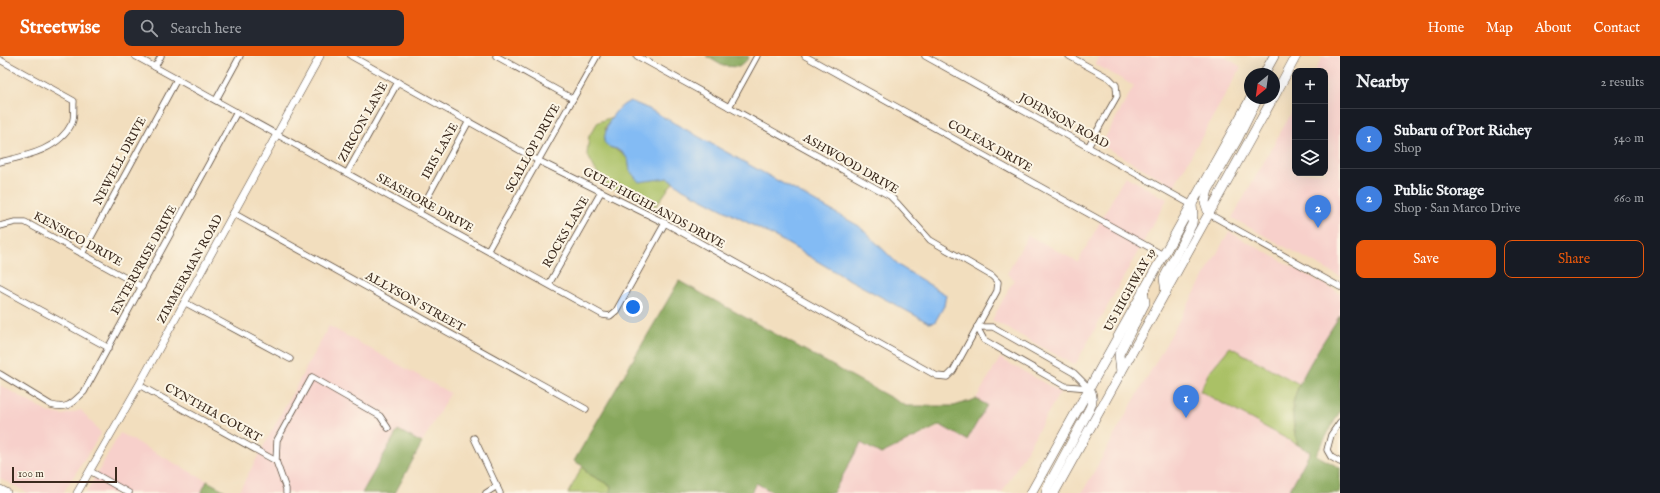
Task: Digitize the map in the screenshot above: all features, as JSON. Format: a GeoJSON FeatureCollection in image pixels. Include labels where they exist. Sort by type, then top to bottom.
{"type":"FeatureCollection","features":[{"type":"Feature","properties":{"kind":"main road"},"geometry":{"type":"LineString","coordinates":[[1269,68],[1274,56]]}},
{"type":"Feature","properties":{"kind":"main road"},"geometry":{"type":"LineString","coordinates":[[1280,86],[1296,56]]}},
{"type":"Feature","properties":{"kind":"main road","name":"US HIGHWAY 19"},"geometry":{"type":"LineString","coordinates":[[1031,493],[1248,104]]}},
{"type":"Feature","properties":{"kind":"main road"},"geometry":{"type":"LineString","coordinates":[[1209,214],[1205,202],[1208,190],[1237,140],[1255,104]]}},
{"type":"Feature","properties":{"kind":"main road"},"geometry":{"type":"LineString","coordinates":[[1054,493],[1270,104]]}},
{"type":"Feature","properties":{"kind":"main road"},"geometry":{"type":"LineString","coordinates":[[1166,292],[1164,278],[1192,224],[1192,205]]}},
{"type":"Feature","properties":{"kind":"main road"},"geometry":{"type":"LineString","coordinates":[[1121,372],[1118,354],[1145,303],[1143,290]]}},
{"type":"Feature","properties":{"kind":"main road"},"geometry":{"type":"LineString","coordinates":[[1046,493],[1047,488],[1090,408],[1092,394],[1089,388]]}},
{"type":"Feature","properties":{"kind":"main road"},"geometry":{"type":"LineString","coordinates":[[0,490],[6,493]]}},
{"type":"Feature","properties":{"kind":"street","name":"SEASHORE DRIVE"},"geometry":{"type":"LineString","coordinates":[[135,56],[603,315],[610,316],[616,311],[664,223]]}},
{"type":"Feature","properties":{"kind":"street"},"geometry":{"type":"LineString","coordinates":[[155,67],[161,56]]}},
{"type":"Feature","properties":{"kind":"street"},"geometry":{"type":"LineString","coordinates":[[216,100],[240,56]]}},
{"type":"Feature","properties":{"kind":"street","name":"ZIMMERMAN ROAD"},"geometry":{"type":"LineString","coordinates":[[77,493],[139,385],[320,56]]}},
{"type":"Feature","properties":{"kind":"street","name":"GULF HIGHLANDS DRIVE"},"geometry":{"type":"LineString","coordinates":[[351,56],[539,161],[664,223],[937,376],[946,377],[953,371],[977,327]]}},
{"type":"Feature","properties":{"kind":"street"},"geometry":{"type":"LineString","coordinates":[[496,56],[573,99]]}},
{"type":"Feature","properties":{"kind":"street","name":"SCALLOP DRIVE"},"geometry":{"type":"LineString","coordinates":[[488,250],[597,56]]}},
{"type":"Feature","properties":{"kind":"street","name":"ASHWOOD DRIVE"},"geometry":{"type":"LineString","coordinates":[[637,56],[890,196],[930,240],[992,276],[998,282],[997,291],[977,327]]}},
{"type":"Feature","properties":{"kind":"street"},"geometry":{"type":"LineString","coordinates":[[729,107],[757,56]]}},
{"type":"Feature","properties":{"kind":"street","name":"COLFAX DRIVE"},"geometry":{"type":"LineString","coordinates":[[805,56],[1163,255]]}},
{"type":"Feature","properties":{"kind":"street","name":"JOHNSON ROAD"},"geometry":{"type":"LineString","coordinates":[[925,56],[1192,205]]}},
{"type":"Feature","properties":{"kind":"street"},"geometry":{"type":"LineString","coordinates":[[1069,56],[1109,78],[1116,85],[1117,96],[1088,147]]}},
{"type":"Feature","properties":{"kind":"street"},"geometry":{"type":"LineString","coordinates":[[0,60],[74,101],[73,122],[58,142],[32,154],[0,162]]}},
{"type":"Feature","properties":{"kind":"street","name":"NEWELL DRIVE"},"geometry":{"type":"LineString","coordinates":[[82,254],[177,78]]}},
{"type":"Feature","properties":{"kind":"street","name":"ZIRCON LANE"},"geometry":{"type":"LineString","coordinates":[[347,173],[398,82]]}},
{"type":"Feature","properties":{"kind":"street","name":"ENTERPRISE DRIVE"},"geometry":{"type":"LineString","coordinates":[[0,374],[51,405],[59,407],[69,406],[84,392],[237,112]]}},
{"type":"Feature","properties":{"kind":"street","name":"IBIS LANE"},"geometry":{"type":"LineString","coordinates":[[419,213],[469,121]]}},
{"type":"Feature","properties":{"kind":"street","name":"ROCKS LANE"},"geometry":{"type":"LineString","coordinates":[[549,284],[601,192]]}},
{"type":"Feature","properties":{"kind":"street","name":"ALLYSON STREET"},"geometry":{"type":"LineString","coordinates":[[233,213],[586,409]]}},
{"type":"Feature","properties":{"kind":"street"},"geometry":{"type":"LineString","coordinates":[[1209,214],[1340,287]]}},
{"type":"Feature","properties":{"kind":"street","name":"KENSICO DRIVE"},"geometry":{"type":"LineString","coordinates":[[0,226],[15,222],[25,222],[142,287]]}},
{"type":"Feature","properties":{"kind":"street"},"geometry":{"type":"LineString","coordinates":[[0,288],[109,348]]}},
{"type":"Feature","properties":{"kind":"street"},"geometry":{"type":"LineString","coordinates":[[184,302],[290,359]]}},
{"type":"Feature","properties":{"kind":"street"},"geometry":{"type":"LineString","coordinates":[[977,327],[993,327],[1074,373],[1089,388],[1065,386],[984,340],[977,327]]}},
{"type":"Feature","properties":{"kind":"street"},"geometry":{"type":"LineString","coordinates":[[286,493],[276,460],[277,440],[312,377],[380,416],[388,428]]}},
{"type":"Feature","properties":{"kind":"street","name":"CYNTHIA COURT"},"geometry":{"type":"LineString","coordinates":[[139,385],[276,460]]}},
{"type":"Feature","properties":{"kind":"street"},"geometry":{"type":"LineString","coordinates":[[1340,422],[1331,435],[1327,450],[1331,457],[1340,462]]}},
{"type":"Feature","properties":{"kind":"street"},"geometry":{"type":"LineString","coordinates":[[474,438],[500,493]]}},
{"type":"Feature","properties":{"kind":"street"},"geometry":{"type":"LineString","coordinates":[[90,471],[129,493]]}},
{"type":"Feature","properties":{"kind":"street"},"geometry":{"type":"LineString","coordinates":[[486,493],[497,486]]}},
{"type":"Feature","properties":{"kind":"shaded area"},"geometry":{"type":"Polygon","coordinates":[[[1099,56],[1224,56],[1241,67],[1174,186],[1101,145],[1134,86],[1095,64],[1099,56]]]}},
{"type":"Feature","properties":{"kind":"shaded area"},"geometry":{"type":"Polygon","coordinates":[[[1323,56],[1340,56],[1340,277],[1232,218],[1292,112],[1292,176],[1328,176],[1328,68],[1317,68],[1323,56]]]}},
{"type":"Feature","properties":{"kind":"shaded area"},"geometry":{"type":"Polygon","coordinates":[[[1125,176],[1167,199],[1075,365],[992,320],[1014,279],[1007,274],[1028,235],[1078,262],[1125,176]]]}},
{"type":"Feature","properties":{"kind":"shaded area"},"geometry":{"type":"Polygon","coordinates":[[[1229,232],[1340,293],[1340,315],[1299,384],[1230,347],[1200,391],[1310,452],[1288,493],[1082,493],[1229,232]]]}},
{"type":"Feature","properties":{"kind":"shaded area"},"geometry":{"type":"Polygon","coordinates":[[[329,326],[450,393],[422,443],[398,430],[362,493],[238,493],[329,326]]]}},
{"type":"Feature","properties":{"kind":"shaded area"},"geometry":{"type":"Polygon","coordinates":[[[1000,358],[1060,392],[1002,493],[833,493],[861,443],[881,454],[987,405],[976,399],[1000,358]]]}},
{"type":"Feature","properties":{"kind":"shaded area"},"geometry":{"type":"Polygon","coordinates":[[[0,385],[47,412],[63,415],[81,410],[101,433],[63,493],[28,493],[0,478],[0,385]]]}},
{"type":"Feature","properties":{"kind":"shaded area"},"geometry":{"type":"Polygon","coordinates":[[[120,433],[207,481],[201,493],[86,493],[120,433]]]}},
{"type":"Feature","properties":{"kind":"shaded area"},"geometry":{"type":"Polygon","coordinates":[[[756,483],[774,493],[751,493],[756,483]]]}},
{"type":"Feature","properties":{"kind":"green space"},"geometry":{"type":"Polygon","coordinates":[[[706,56],[749,56],[747,60],[739,67],[723,66],[706,56]]]}},
{"type":"Feature","properties":{"kind":"green space"},"geometry":{"type":"Polygon","coordinates":[[[612,117],[605,128],[609,147],[624,155],[628,161],[630,171],[668,178],[673,182],[656,206],[649,204],[636,194],[622,192],[609,187],[596,171],[587,154],[589,136],[598,122],[612,117]]]}},
{"type":"Feature","properties":{"kind":"green space"},"geometry":{"type":"Polygon","coordinates":[[[679,281],[906,406],[954,406],[976,399],[987,405],[967,440],[940,425],[881,454],[861,443],[833,493],[774,493],[756,483],[751,493],[610,493],[611,486],[587,473],[583,466],[574,461],[679,281]]]}},
{"type":"Feature","properties":{"kind":"green space"},"geometry":{"type":"Polygon","coordinates":[[[1340,315],[1340,411],[1316,455],[1340,468],[1340,493],[1288,493],[1310,452],[1298,445],[1293,416],[1295,397],[1299,385],[1312,360],[1340,315]]]}},
{"type":"Feature","properties":{"kind":"green space"},"geometry":{"type":"Polygon","coordinates":[[[1230,347],[1299,384],[1292,405],[1294,431],[1298,445],[1200,391],[1209,372],[1230,347]]]}},
{"type":"Feature","properties":{"kind":"green space"},"geometry":{"type":"Polygon","coordinates":[[[398,430],[422,443],[395,493],[362,493],[398,430]]]}},
{"type":"Feature","properties":{"kind":"green space"},"geometry":{"type":"Polygon","coordinates":[[[583,466],[587,473],[611,486],[610,493],[568,493],[583,466]]]}},
{"type":"Feature","properties":{"kind":"green space"},"geometry":{"type":"Polygon","coordinates":[[[207,481],[229,493],[201,493],[207,481]]]}},
{"type":"Feature","properties":{"kind":"water"},"geometry":{"type":"Polygon","coordinates":[[[630,101],[649,109],[859,226],[901,267],[946,295],[944,306],[935,322],[929,323],[839,274],[783,241],[683,189],[668,178],[639,182],[630,171],[628,159],[620,150],[609,147],[604,142],[611,118],[619,109],[630,101]]]}},
{"type":"Feature","properties":{"kind":"place","name":"Public Storage"},"geometry":{"type":"Point","coordinates":[1318,228]}},
{"type":"Feature","properties":{"kind":"place","name":"Subaru of Port Richey"},"geometry":{"type":"Point","coordinates":[1186,418]}}]}
